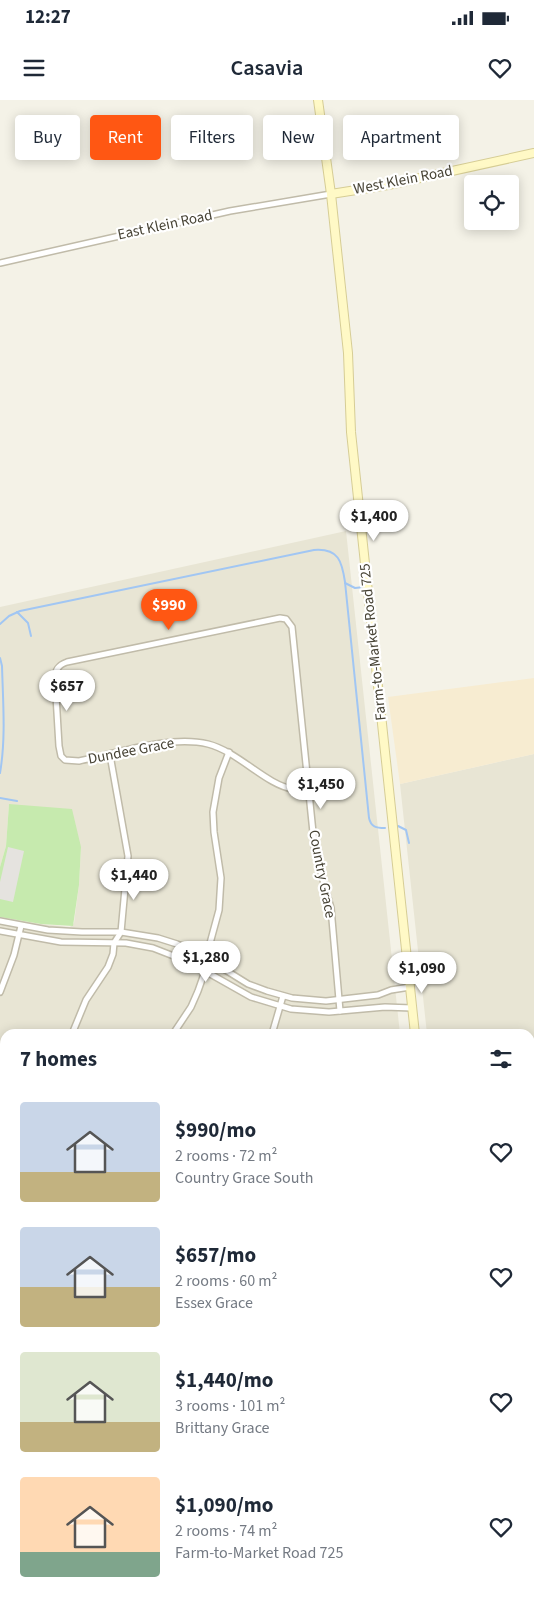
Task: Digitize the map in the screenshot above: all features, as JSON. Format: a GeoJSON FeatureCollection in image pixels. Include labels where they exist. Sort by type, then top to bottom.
{"type":"FeatureCollection","features":[{"type":"Feature","properties":{"kind":"street","name":"Farm-to-Market Road 725"},"geometry":{"type":"LineString","coordinates":[[318,100],[331,194],[348,353],[351,432],[414,1029]]}},
{"type":"Feature","properties":{"kind":"street","name":"West Klein Road"},"geometry":{"type":"LineString","coordinates":[[331,194],[388,185],[534,153]]}},
{"type":"Feature","properties":{"kind":"street","name":"East Klein Road"},"geometry":{"type":"LineString","coordinates":[[0,263],[230,211],[331,194]]}},
{"type":"Feature","properties":{"kind":"street","name":"Country Grace"},"geometry":{"type":"LineString","coordinates":[[63,759],[59,746],[55,679],[60,665],[280,618],[286,619],[292,627],[308,788],[317,860],[330,908],[340,1011]]}},
{"type":"Feature","properties":{"kind":"street","name":"Dundee Grace"},"geometry":{"type":"LineString","coordinates":[[63,759],[76,762],[165,743],[207,744],[229,752],[266,777],[282,785],[292,789],[308,788]]}},
{"type":"Feature","properties":{"kind":"street"},"geometry":{"type":"LineString","coordinates":[[176,1029],[195,1000],[205,971],[206,958],[218,918],[222,886],[214,832],[214,804],[219,778],[229,752]]}},
{"type":"Feature","properties":{"kind":"street"},"geometry":{"type":"LineString","coordinates":[[74,1029],[86,1000],[108,967],[113,954],[114,943],[121,932],[128,856],[110,755]]}},
{"type":"Feature","properties":{"kind":"street"},"geometry":{"type":"LineString","coordinates":[[0,921],[21,926],[62,931],[121,932],[168,941],[206,958],[224,971],[248,984],[284,996],[318,1001],[383,994],[391,990],[410,986]]}},
{"type":"Feature","properties":{"kind":"street"},"geometry":{"type":"LineString","coordinates":[[0,992],[14,955],[21,926]]}},
{"type":"Feature","properties":{"kind":"street"},"geometry":{"type":"LineString","coordinates":[[0,931],[61,942],[134,944],[162,951],[205,971],[242,993],[281,1007],[308,1011],[340,1011],[385,1007],[412,1008]]}},
{"type":"Feature","properties":{"kind":"street"},"geometry":{"type":"LineString","coordinates":[[383,994],[385,1007]]}},
{"type":"Feature","properties":{"kind":"street"},"geometry":{"type":"LineString","coordinates":[[274,1029],[284,996]]}},
{"type":"Feature","properties":{"kind":"shaded area"},"geometry":{"type":"Polygon","coordinates":[[[346,531],[399,1029],[0,1029],[0,917],[70,927],[74,923],[81,847],[9,804],[6,846],[0,867],[0,607],[346,531]]]}},
{"type":"Feature","properties":{"kind":"shaded area"},"geometry":{"type":"Polygon","coordinates":[[[534,678],[534,754],[400,784],[388,697],[534,678]]]}},
{"type":"Feature","properties":{"kind":"shaded area"},"geometry":{"type":"Polygon","coordinates":[[[534,754],[534,1029],[426,1029],[400,784],[534,754]]]}},
{"type":"Feature","properties":{"kind":"shaded area"},"geometry":{"type":"Polygon","coordinates":[[[8,847],[24,851],[13,902],[0,899],[0,882],[8,847]]]}},
{"type":"Feature","properties":{"kind":"green space"},"geometry":{"type":"Polygon","coordinates":[[[9,804],[72,809],[81,847],[79,885],[73,926],[41,924],[0,917],[0,867],[6,846],[9,804]]]}},
{"type":"Feature","properties":{"kind":"waterway"},"geometry":{"type":"LineString","coordinates":[[0,624],[9,616],[20,611],[314,550],[329,551],[338,558],[345,582],[369,818],[374,826],[385,828]]}},
{"type":"Feature","properties":{"kind":"waterway"},"geometry":{"type":"LineString","coordinates":[[345,583],[355,588],[364,587]]}},
{"type":"Feature","properties":{"kind":"waterway"},"geometry":{"type":"LineString","coordinates":[[17,612],[28,623],[31,636]]}},
{"type":"Feature","properties":{"kind":"waterway"},"geometry":{"type":"LineString","coordinates":[[0,658],[4,720],[0,773]]}},
{"type":"Feature","properties":{"kind":"waterway"},"geometry":{"type":"LineString","coordinates":[[0,798],[17,801]]}},
{"type":"Feature","properties":{"kind":"waterway"},"geometry":{"type":"LineString","coordinates":[[398,826],[406,830],[409,843]]}}]}
